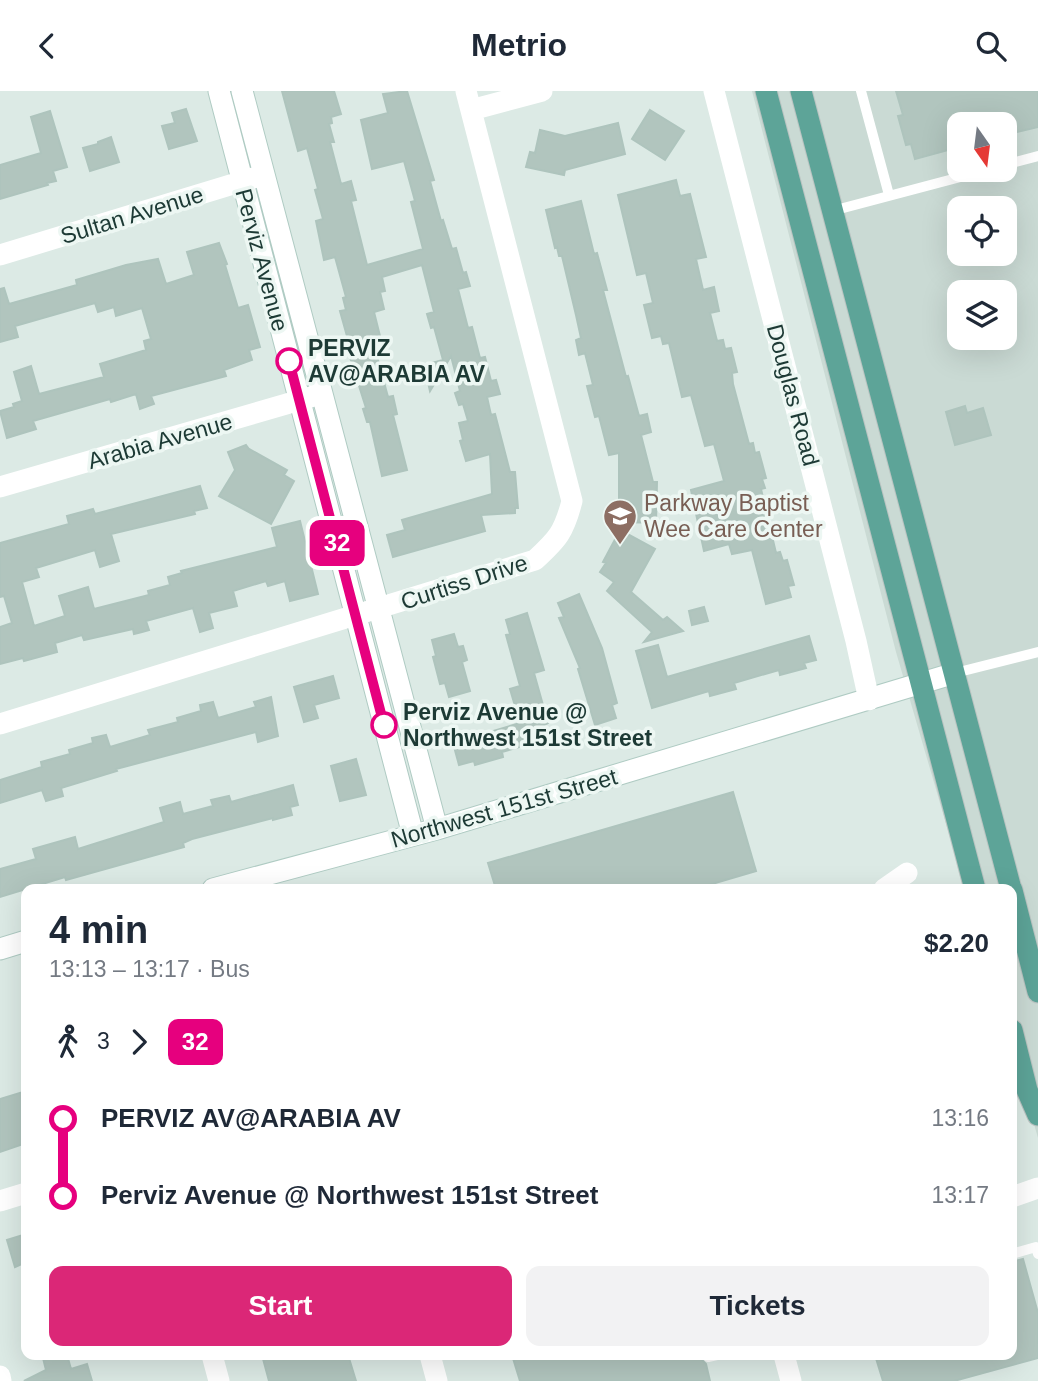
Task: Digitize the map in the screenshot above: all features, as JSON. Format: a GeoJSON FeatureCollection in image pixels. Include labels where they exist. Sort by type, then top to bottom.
{"type":"FeatureCollection","features":[{"type":"Feature","properties":{"kind":"main road"},"geometry":{"type":"LineString","coordinates":[[766,91],[974,884]]}},
{"type":"Feature","properties":{"kind":"main road"},"geometry":{"type":"LineString","coordinates":[[800,91],[1009,884]]}},
{"type":"Feature","properties":{"kind":"main road"},"geometry":{"type":"LineString","coordinates":[[1017,913],[1038,992]]}},
{"type":"Feature","properties":{"kind":"main road"},"geometry":{"type":"LineString","coordinates":[[1017,1050],[1027,1090],[1038,1115]]}},
{"type":"Feature","properties":{"kind":"street","name":"Perviz Avenue"},"geometry":{"type":"LineString","coordinates":[[219,91],[413,835]]}},
{"type":"Feature","properties":{"kind":"street","name":"Perviz Avenue"},"geometry":{"type":"LineString","coordinates":[[242,91],[437,829]]}},
{"type":"Feature","properties":{"kind":"street"},"geometry":{"type":"LineString","coordinates":[[468,101],[542,91]]}},
{"type":"Feature","properties":{"kind":"street","name":"Douglas Road"},"geometry":{"type":"LineString","coordinates":[[714,91],[869,700]]}},
{"type":"Feature","properties":{"kind":"street","name":"Curtiss Drive"},"geometry":{"type":"LineString","coordinates":[[0,724],[534,560],[557,540],[566,523],[572,501],[468,101]]}},
{"type":"Feature","properties":{"kind":"street","name":"Sultan Avenue"},"geometry":{"type":"LineString","coordinates":[[0,255],[263,175]]}},
{"type":"Feature","properties":{"kind":"street","name":"Arabia Avenue"},"geometry":{"type":"LineString","coordinates":[[0,487],[321,394]]}},
{"type":"Feature","properties":{"kind":"street","name":"Northwest 151st Street"},"geometry":{"type":"LineString","coordinates":[[232,884],[437,829],[955,673]]}},
{"type":"Feature","properties":{"kind":"street"},"geometry":{"type":"LineString","coordinates":[[891,884],[907,873]]}},
{"type":"Feature","properties":{"kind":"street"},"geometry":{"type":"LineString","coordinates":[[0,949],[21,943]]}},
{"type":"Feature","properties":{"kind":"street"},"geometry":{"type":"LineString","coordinates":[[1017,1195],[1038,1188]]}},
{"type":"Feature","properties":{"kind":"street"},"geometry":{"type":"LineString","coordinates":[[0,1201],[21,1195]]}},
{"type":"Feature","properties":{"kind":"street"},"geometry":{"type":"LineString","coordinates":[[213,1360],[219,1381]]}},
{"type":"Feature","properties":{"kind":"street"},"geometry":{"type":"LineString","coordinates":[[432,1360],[438,1381]]}},
{"type":"Feature","properties":{"kind":"street"},"geometry":{"type":"LineString","coordinates":[[785,1360],[791,1381]]}},
{"type":"Feature","properties":{"kind":"lane"},"geometry":{"type":"LineString","coordinates":[[862,91],[889,195]]}},
{"type":"Feature","properties":{"kind":"lane"},"geometry":{"type":"LineString","coordinates":[[1017,162],[1038,156]]}},
{"type":"Feature","properties":{"kind":"lane"},"geometry":{"type":"LineString","coordinates":[[832,211],[947,180]]}},
{"type":"Feature","properties":{"kind":"lane"},"geometry":{"type":"LineString","coordinates":[[955,673],[1038,652]]}},
{"type":"Feature","properties":{"kind":"lane"},"geometry":{"type":"LineString","coordinates":[[1017,1253],[1036,1247],[1038,1254]]}},
{"type":"Feature","properties":{"kind":"shaded area"},"geometry":{"type":"Polygon","coordinates":[[[752,91],[1038,91],[1038,1138],[1017,1064],[1017,884],[964,884],[896,652],[752,91]]]}},
{"type":"Feature","properties":{"kind":"building"},"geometry":{"type":"Polygon","coordinates":[[[282,91],[334,91],[341,114],[331,117],[332,123],[329,124],[334,142],[330,142],[341,184],[351,181],[356,200],[351,201],[367,265],[423,249],[411,202],[415,201],[404,161],[372,169],[361,120],[388,113],[383,94],[407,91],[434,180],[430,181],[441,221],[443,220],[452,249],[456,248],[470,286],[458,289],[468,328],[472,327],[480,358],[485,357],[491,381],[496,380],[500,394],[487,397],[491,415],[495,414],[510,472],[515,472],[518,508],[515,508],[515,513],[481,515],[485,531],[393,557],[387,535],[405,530],[402,520],[492,494],[490,454],[466,461],[460,441],[463,440],[459,423],[468,421],[463,404],[459,405],[455,393],[460,391],[451,356],[430,391],[424,365],[443,360],[434,327],[431,328],[427,314],[434,312],[422,265],[382,277],[385,291],[380,292],[384,309],[374,312],[380,336],[372,338],[388,397],[393,396],[397,414],[393,415],[407,470],[382,476],[340,311],[346,310],[343,298],[346,297],[335,257],[324,260],[316,221],[323,219],[315,190],[318,189],[307,148],[298,151],[282,91]]]}},
{"type":"Feature","properties":{"kind":"building"},"geometry":{"type":"Polygon","coordinates":[[[896,91],[1038,91],[1038,127],[1017,132],[1017,112],[947,112],[947,150],[915,159],[911,144],[906,145],[898,116],[903,115],[896,91]]]}},
{"type":"Feature","properties":{"kind":"building"},"geometry":{"type":"Polygon","coordinates":[[[186,109],[197,141],[169,149],[162,126],[175,123],[172,113],[186,109]]]}},
{"type":"Feature","properties":{"kind":"building"},"geometry":{"type":"Polygon","coordinates":[[[650,110],[684,131],[665,160],[632,139],[650,110]]]}},
{"type":"Feature","properties":{"kind":"building"},"geometry":{"type":"Polygon","coordinates":[[[50,111],[67,167],[53,171],[56,181],[47,183],[48,185],[0,199],[0,165],[41,153],[31,117],[50,111]]]}},
{"type":"Feature","properties":{"kind":"building"},"geometry":{"type":"Polygon","coordinates":[[[618,123],[625,154],[565,170],[564,175],[526,167],[530,152],[535,153],[540,130],[565,136],[618,123]]]}},
{"type":"Feature","properties":{"kind":"building"},"geometry":{"type":"Polygon","coordinates":[[[111,137],[119,162],[90,171],[83,148],[111,137]]]}},
{"type":"Feature","properties":{"kind":"building"},"geometry":{"type":"Polygon","coordinates":[[[676,180],[680,196],[690,194],[706,257],[696,259],[703,290],[714,287],[719,311],[710,313],[717,341],[723,340],[725,349],[731,348],[737,372],[732,373],[733,384],[749,444],[753,443],[755,453],[759,452],[766,478],[762,479],[765,488],[761,489],[776,553],[780,552],[783,561],[787,560],[794,585],[788,586],[791,597],[766,604],[752,550],[732,554],[729,544],[704,551],[691,490],[724,481],[714,444],[705,446],[691,395],[682,397],[669,343],[663,344],[661,336],[652,338],[644,305],[653,303],[646,273],[637,275],[618,195],[676,180]]]}},
{"type":"Feature","properties":{"kind":"building"},"geometry":{"type":"Polygon","coordinates":[[[581,201],[594,254],[597,253],[607,290],[603,290],[626,377],[628,376],[639,416],[647,414],[651,432],[641,435],[653,482],[657,482],[656,523],[624,522],[630,511],[619,511],[619,453],[609,455],[599,416],[595,417],[587,386],[593,385],[585,353],[579,355],[576,340],[581,338],[576,315],[562,256],[559,256],[557,247],[555,248],[546,210],[581,201]]]}},
{"type":"Feature","properties":{"kind":"building"},"geometry":{"type":"Polygon","coordinates":[[[219,243],[238,308],[248,305],[260,347],[249,350],[252,360],[224,370],[226,376],[151,396],[154,404],[140,409],[136,394],[111,402],[110,399],[33,421],[36,429],[7,438],[0,411],[14,407],[13,404],[22,401],[14,372],[31,366],[39,394],[104,377],[100,364],[146,350],[144,341],[151,339],[142,308],[116,316],[114,307],[98,312],[95,303],[15,326],[18,337],[0,342],[0,289],[4,288],[9,304],[77,285],[76,280],[126,265],[158,259],[166,284],[194,275],[187,252],[219,243]]]}},
{"type":"Feature","properties":{"kind":"building"},"geometry":{"type":"Polygon","coordinates":[[[965,406],[967,413],[983,408],[991,435],[955,445],[946,412],[965,406]]]}},
{"type":"Feature","properties":{"kind":"building"},"geometry":{"type":"Polygon","coordinates":[[[246,445],[287,470],[284,475],[294,481],[271,524],[219,496],[235,470],[228,452],[246,445]]]}},
{"type":"Feature","properties":{"kind":"building"},"geometry":{"type":"Polygon","coordinates":[[[200,486],[207,508],[194,511],[195,514],[111,534],[119,561],[100,567],[95,550],[36,568],[39,577],[22,582],[34,626],[65,616],[59,596],[88,587],[94,609],[149,595],[148,591],[170,585],[168,577],[182,573],[181,571],[277,547],[272,528],[300,521],[318,594],[290,601],[285,581],[268,586],[266,581],[233,591],[237,606],[209,613],[213,628],[200,632],[193,608],[146,621],[149,630],[134,634],[133,629],[84,640],[82,635],[55,643],[57,652],[0,664],[0,627],[12,623],[4,596],[0,597],[0,543],[69,524],[67,516],[93,509],[95,514],[200,486]]]}},
{"type":"Feature","properties":{"kind":"building"},"geometry":{"type":"Polygon","coordinates":[[[620,530],[655,549],[631,592],[663,620],[667,617],[683,631],[644,642],[652,632],[607,591],[614,582],[600,572],[620,530]]]}},
{"type":"Feature","properties":{"kind":"building"},"geometry":{"type":"Polygon","coordinates":[[[579,594],[602,648],[617,703],[612,705],[616,718],[595,725],[578,669],[580,668],[559,618],[564,617],[558,603],[579,594]]]}},
{"type":"Feature","properties":{"kind":"building"},"geometry":{"type":"Polygon","coordinates":[[[704,607],[708,621],[692,625],[689,611],[704,607]]]}},
{"type":"Feature","properties":{"kind":"building"},"geometry":{"type":"Polygon","coordinates":[[[527,613],[544,670],[534,673],[548,723],[544,725],[548,739],[502,752],[503,757],[475,765],[474,761],[459,765],[453,743],[520,723],[510,689],[520,686],[506,635],[510,634],[506,620],[527,613]]]}},
{"type":"Feature","properties":{"kind":"building"},"geometry":{"type":"Polygon","coordinates":[[[454,634],[458,647],[463,646],[467,660],[462,662],[470,691],[449,697],[445,683],[440,684],[432,640],[454,634]]]}},
{"type":"Feature","properties":{"kind":"building"},"geometry":{"type":"Polygon","coordinates":[[[809,636],[816,660],[804,663],[806,668],[780,675],[779,670],[734,683],[736,689],[710,696],[709,691],[652,708],[636,651],[658,645],[667,677],[809,636]]]}},
{"type":"Feature","properties":{"kind":"building"},"geometry":{"type":"Polygon","coordinates":[[[333,676],[339,698],[314,705],[318,718],[304,722],[294,687],[333,676]]]}},
{"type":"Feature","properties":{"kind":"building"},"geometry":{"type":"Polygon","coordinates":[[[271,697],[278,736],[258,742],[256,732],[116,769],[117,771],[61,788],[63,796],[46,801],[42,790],[0,803],[0,780],[42,767],[41,762],[70,754],[69,750],[93,743],[92,738],[106,735],[110,747],[150,735],[148,730],[178,722],[177,718],[201,711],[200,705],[213,702],[218,718],[256,707],[254,702],[271,697]]]}},
{"type":"Feature","properties":{"kind":"building"},"geometry":{"type":"Polygon","coordinates":[[[356,759],[366,795],[340,801],[331,766],[356,759]]]}},
{"type":"Feature","properties":{"kind":"building"},"geometry":{"type":"Polygon","coordinates":[[[293,785],[298,805],[290,807],[292,815],[192,839],[183,843],[184,847],[66,880],[65,877],[42,884],[21,884],[21,891],[0,897],[0,869],[36,859],[33,849],[75,837],[78,849],[164,822],[160,808],[180,802],[183,814],[213,806],[211,800],[229,796],[231,802],[293,785]]]}},
{"type":"Feature","properties":{"kind":"building"},"geometry":{"type":"Polygon","coordinates":[[[733,792],[756,871],[712,884],[494,884],[488,863],[733,792]]]}},
{"type":"Feature","properties":{"kind":"building"},"geometry":{"type":"Polygon","coordinates":[[[21,1093],[21,1145],[0,1152],[0,1099],[21,1093]]]}},
{"type":"Feature","properties":{"kind":"building"},"geometry":{"type":"Polygon","coordinates":[[[21,1236],[21,1264],[15,1267],[7,1240],[21,1236]]]}},
{"type":"Feature","properties":{"kind":"building"},"geometry":{"type":"Polygon","coordinates":[[[1023,1259],[1038,1313],[1038,1358],[954,1381],[883,1381],[877,1360],[1017,1360],[1017,1261],[1023,1259]]]}},
{"type":"Feature","properties":{"kind":"building"},"geometry":{"type":"Polygon","coordinates":[[[44,1360],[68,1360],[71,1369],[87,1364],[92,1381],[24,1381],[46,1370],[44,1360]]]}},
{"type":"Feature","properties":{"kind":"building"},"geometry":{"type":"Polygon","coordinates":[[[263,1360],[350,1360],[356,1381],[269,1381],[263,1360]]]}},
{"type":"Feature","properties":{"kind":"building"},"geometry":{"type":"Polygon","coordinates":[[[514,1360],[702,1360],[706,1364],[710,1381],[520,1381],[514,1360]]]}},
{"type":"Feature","properties":{"kind":"bus line","name":"32"},"geometry":{"type":"LineString","coordinates":[[289,361],[384,725]]}},
{"type":"Feature","properties":{"kind":"place","name":"PERVIZ AV@ARABIA AV"},"geometry":{"type":"Point","coordinates":[289,361]}},
{"type":"Feature","properties":{"kind":"place","name":"Parkway Baptist Wee Care Center"},"geometry":{"type":"Point","coordinates":[620,546]}},
{"type":"Feature","properties":{"kind":"place","name":"Perviz Avenue @ Northwest 151st Street"},"geometry":{"type":"Point","coordinates":[384,725]}}]}
